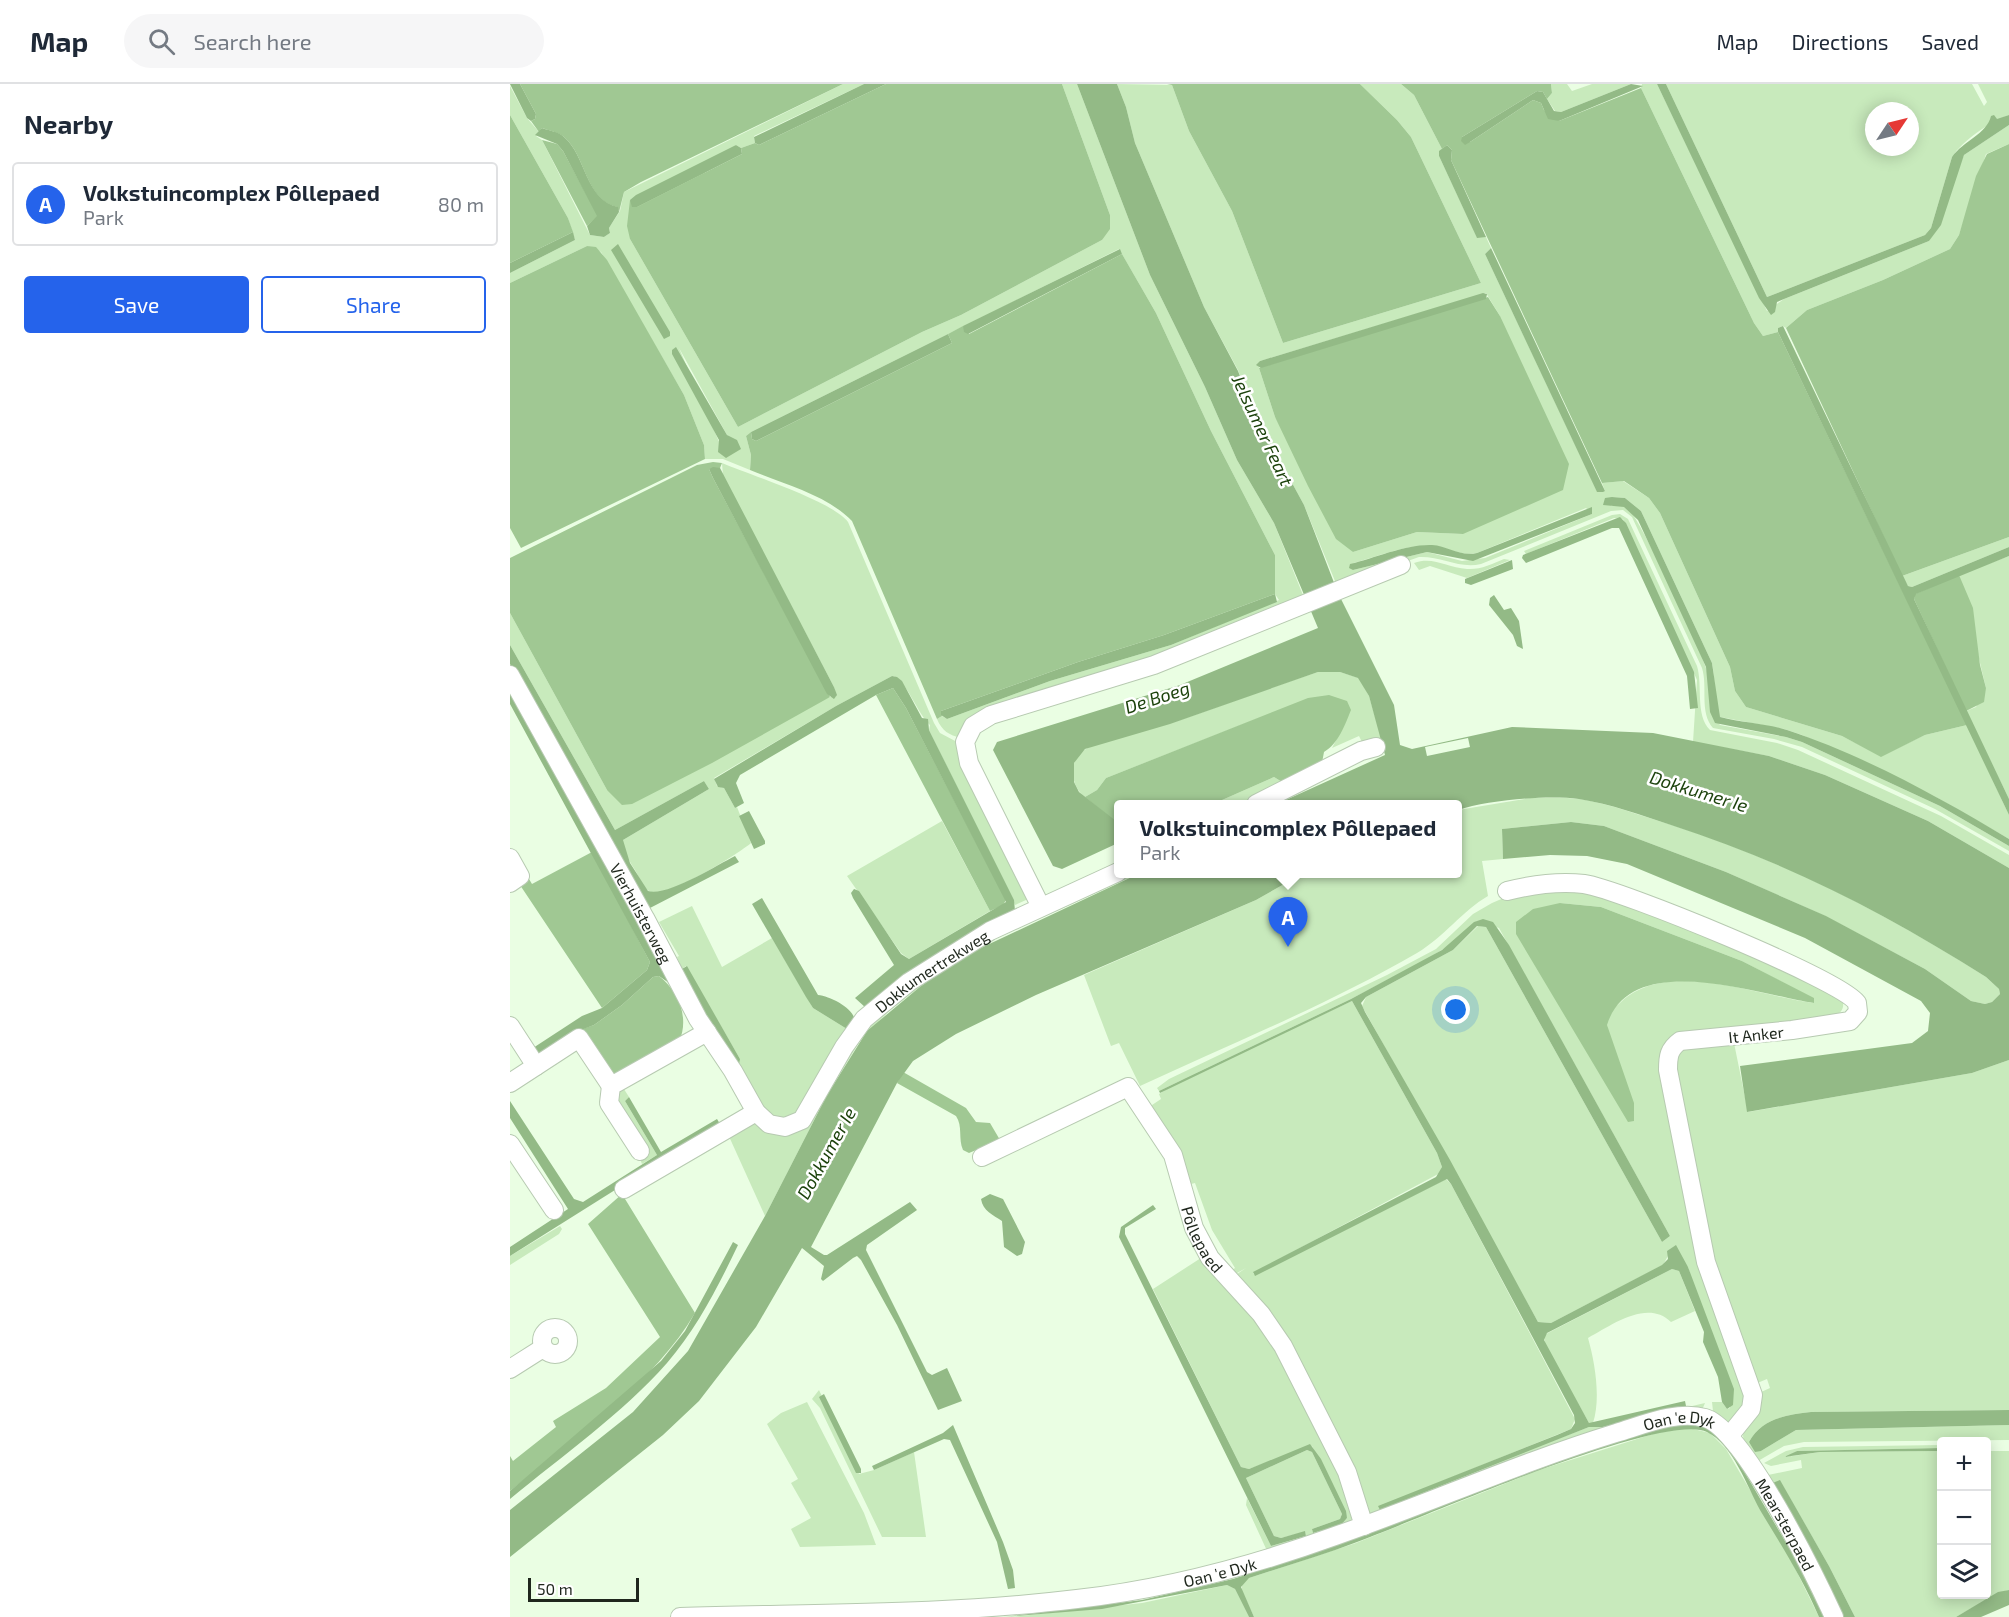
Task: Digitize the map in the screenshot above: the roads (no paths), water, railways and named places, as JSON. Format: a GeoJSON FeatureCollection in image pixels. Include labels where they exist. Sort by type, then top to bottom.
{"type":"FeatureCollection","features":[{"type":"Feature","properties":{"kind":"street"},"geometry":{"type":"LineString","coordinates":[[1041,907],[965,752],[964,742],[973,726],[991,715],[1154,665],[1401,565]]}},
{"type":"Feature","properties":{"kind":"street","name":"Vierhuisterweg"},"geometry":{"type":"LineString","coordinates":[[510,675],[707,1032],[733,1071],[756,1112]]}},
{"type":"Feature","properties":{"kind":"street"},"geometry":{"type":"LineString","coordinates":[[1264,800],[1361,751],[1376,747]]}},
{"type":"Feature","properties":{"kind":"street"},"geometry":{"type":"LineString","coordinates":[[510,858],[520,876],[510,883]]}},
{"type":"Feature","properties":{"kind":"street","name":"Dokkumertrekweg"},"geometry":{"type":"LineString","coordinates":[[756,1112],[769,1124],[792,1126],[807,1113],[844,1047],[871,1013],[966,944],[1114,874]]}},
{"type":"Feature","properties":{"kind":"street","name":"It Anker"},"geometry":{"type":"LineString","coordinates":[[1507,891],[1565,883],[1600,887],[1681,918],[1786,963],[1834,986],[1857,1003],[1858,1012],[1850,1021],[1792,1030],[1680,1041],[1672,1046],[1668,1057],[1668,1070],[1706,1262],[1753,1395],[1751,1409],[1730,1434]]}},
{"type":"Feature","properties":{"kind":"street"},"geometry":{"type":"LineString","coordinates":[[510,1026],[536,1066]]}},
{"type":"Feature","properties":{"kind":"street"},"geometry":{"type":"LineString","coordinates":[[611,1086],[707,1032]]}},
{"type":"Feature","properties":{"kind":"street"},"geometry":{"type":"LineString","coordinates":[[510,1083],[579,1038],[611,1086],[609,1103],[640,1151]]}},
{"type":"Feature","properties":{"kind":"street","name":"Pôllepaed"},"geometry":{"type":"LineString","coordinates":[[982,1157],[1128,1087],[1173,1155],[1194,1228],[1210,1258],[1261,1314],[1283,1346],[1347,1472],[1364,1526]]}},
{"type":"Feature","properties":{"kind":"street"},"geometry":{"type":"LineString","coordinates":[[624,1189],[756,1112]]}},
{"type":"Feature","properties":{"kind":"street"},"geometry":{"type":"LineString","coordinates":[[510,1144],[554,1210]]}},
{"type":"Feature","properties":{"kind":"street"},"geometry":{"type":"LineString","coordinates":[[510,1369],[543,1348]]}},
{"type":"Feature","properties":{"kind":"street","name":"Oan 'e Dyk"},"geometry":{"type":"LineString","coordinates":[[680,1617],[983,1612],[1188,1580],[1288,1552],[1364,1526],[1541,1457],[1648,1424],[1696,1416],[1708,1418],[1730,1434]]}},
{"type":"Feature","properties":{"kind":"street","name":"Mearsterpaed"},"geometry":{"type":"LineString","coordinates":[[1730,1434],[1762,1483],[1834,1617]]}},
{"type":"Feature","properties":{"kind":"water"},"geometry":{"type":"Polygon","coordinates":[[[510,84],[520,84],[536,114],[535,119],[531,121],[527,118],[510,84]]]}},
{"type":"Feature","properties":{"kind":"water"},"geometry":{"type":"Polygon","coordinates":[[[864,84],[886,84],[759,145],[755,143],[754,137],[864,84]]]}},
{"type":"Feature","properties":{"kind":"water"},"geometry":{"type":"Polygon","coordinates":[[[1077,84],[1117,84],[1126,107],[1135,143],[1204,307],[1238,371],[1254,413],[1304,505],[1338,593],[1394,705],[1400,745],[1412,749],[1512,727],[1653,733],[1769,756],[1825,775],[1928,821],[2009,868],[2009,1060],[1972,1073],[1747,1112],[1740,1066],[1912,1043],[1928,1031],[1930,1013],[1921,1001],[1805,938],[1627,864],[1587,856],[1550,855],[1503,859],[1502,829],[1571,822],[1604,826],[1726,872],[1826,916],[1925,969],[1971,1001],[1985,1004],[1992,1002],[2000,994],[1999,989],[1986,977],[1910,931],[1795,872],[1713,840],[1603,804],[1579,799],[1535,798],[1501,801],[1462,809],[1462,800],[1286,800],[1385,755],[1369,696],[1358,678],[1340,672],[1318,672],[1170,724],[1085,749],[1074,763],[1074,782],[1079,792],[1114,819],[1114,845],[1062,869],[1053,866],[993,750],[997,742],[1180,685],[1318,628],[1274,523],[1237,460],[1205,387],[1150,275],[1077,84]]]}},
{"type":"Feature","properties":{"kind":"water"},"geometry":{"type":"Polygon","coordinates":[[[1631,84],[1643,86],[1559,121],[1548,119],[1541,103],[1533,100],[1465,145],[1461,141],[1462,137],[1537,91],[1543,92],[1554,111],[1561,112],[1631,84]]]}},
{"type":"Feature","properties":{"kind":"water"},"geometry":{"type":"Polygon","coordinates":[[[1657,84],[1666,84],[1767,297],[1925,235],[1931,228],[1952,157],[1985,128],[1991,116],[1994,115],[1997,119],[2009,115],[2009,125],[1964,155],[1941,225],[1929,241],[1777,302],[1775,312],[1771,315],[1759,298],[1657,84]]]}},
{"type":"Feature","properties":{"kind":"water"},"geometry":{"type":"Polygon","coordinates":[[[542,128],[564,137],[577,155],[592,187],[607,203],[618,207],[619,212],[609,228],[610,233],[604,237],[590,235],[587,226],[597,216],[563,151],[557,144],[535,135],[542,128]]]}},
{"type":"Feature","properties":{"kind":"water"},"geometry":{"type":"Polygon","coordinates":[[[736,145],[741,148],[742,154],[637,207],[632,207],[630,200],[636,195],[736,145]]]}},
{"type":"Feature","properties":{"kind":"water"},"geometry":{"type":"Polygon","coordinates":[[[1447,145],[1452,150],[1451,160],[1486,237],[1477,238],[1439,156],[1439,151],[1447,145]]]}},
{"type":"Feature","properties":{"kind":"water"},"geometry":{"type":"Polygon","coordinates":[[[573,232],[575,240],[510,273],[510,263],[573,232]]]}},
{"type":"Feature","properties":{"kind":"water"},"geometry":{"type":"Polygon","coordinates":[[[618,244],[670,332],[670,336],[664,339],[611,250],[618,244]]]}},
{"type":"Feature","properties":{"kind":"water"},"geometry":{"type":"Polygon","coordinates":[[[1491,248],[1605,491],[1603,492],[1597,492],[1485,254],[1491,248]]]}},
{"type":"Feature","properties":{"kind":"water"},"geometry":{"type":"Polygon","coordinates":[[[1120,249],[1122,254],[968,334],[964,332],[963,326],[1120,249]]]}},
{"type":"Feature","properties":{"kind":"water"},"geometry":{"type":"Polygon","coordinates":[[[1483,293],[1487,294],[1486,299],[1261,368],[1256,365],[1260,361],[1483,293]]]}},
{"type":"Feature","properties":{"kind":"water"},"geometry":{"type":"Polygon","coordinates":[[[1783,326],[1908,586],[1912,587],[2009,547],[2009,556],[1916,594],[1914,599],[2009,799],[2009,815],[1778,332],[1778,328],[1783,326]]]}},
{"type":"Feature","properties":{"kind":"water"},"geometry":{"type":"Polygon","coordinates":[[[948,334],[952,343],[756,441],[752,439],[751,432],[948,334]]]}},
{"type":"Feature","properties":{"kind":"water"},"geometry":{"type":"Polygon","coordinates":[[[676,347],[727,435],[737,440],[741,449],[726,458],[718,452],[719,440],[672,354],[672,350],[676,347]]]}},
{"type":"Feature","properties":{"kind":"water"},"geometry":{"type":"Polygon","coordinates":[[[720,468],[834,687],[837,695],[834,699],[827,694],[713,478],[709,469],[720,468]]]}},
{"type":"Feature","properties":{"kind":"water"},"geometry":{"type":"Polygon","coordinates":[[[1605,498],[1625,498],[1641,511],[1712,663],[1720,717],[1779,728],[1815,740],[1872,764],[1957,808],[2009,839],[2009,846],[1940,806],[1802,742],[1715,723],[1710,712],[1706,667],[1638,520],[1624,507],[1603,505],[1605,498]]]}},
{"type":"Feature","properties":{"kind":"water"},"geometry":{"type":"Polygon","coordinates":[[[1592,507],[1592,514],[1473,561],[1427,552],[1353,570],[1349,568],[1350,564],[1422,545],[1438,546],[1465,554],[1477,553],[1592,507]]]}},
{"type":"Feature","properties":{"kind":"water"},"geometry":{"type":"Polygon","coordinates":[[[1620,517],[1626,523],[1694,672],[1698,708],[1690,709],[1687,676],[1619,528],[1612,528],[1526,563],[1522,558],[1523,555],[1620,517]]]}},
{"type":"Feature","properties":{"kind":"water"},"geometry":{"type":"Polygon","coordinates":[[[1512,560],[1513,569],[1471,585],[1465,583],[1465,579],[1512,560]]]}},
{"type":"Feature","properties":{"kind":"water"},"geometry":{"type":"Polygon","coordinates":[[[1275,594],[1277,602],[1171,645],[1050,681],[947,719],[941,715],[941,711],[1078,662],[1164,635],[1275,594]]]}},
{"type":"Feature","properties":{"kind":"water"},"geometry":{"type":"Polygon","coordinates":[[[1494,595],[1504,610],[1511,608],[1519,621],[1523,649],[1517,646],[1513,635],[1489,605],[1490,598],[1494,595]]]}},
{"type":"Feature","properties":{"kind":"water"},"geometry":{"type":"Polygon","coordinates":[[[510,645],[615,830],[704,781],[709,789],[623,840],[630,863],[648,891],[656,892],[679,885],[735,856],[739,862],[650,908],[510,664],[510,645]]]}},
{"type":"Feature","properties":{"kind":"water"},"geometry":{"type":"Polygon","coordinates":[[[892,676],[902,681],[922,718],[928,719],[929,730],[1014,900],[1015,911],[866,1008],[855,998],[894,965],[853,898],[851,893],[854,889],[859,891],[901,954],[909,959],[1006,902],[906,708],[893,688],[876,695],[740,775],[736,783],[744,803],[735,808],[724,788],[718,787],[714,779],[836,706],[892,676]]]}},
{"type":"Feature","properties":{"kind":"water"},"geometry":{"type":"Polygon","coordinates":[[[510,687],[623,889],[669,983],[659,976],[653,977],[622,1005],[594,1025],[573,1033],[537,1055],[533,1048],[582,1016],[602,1008],[647,970],[650,962],[510,704],[510,687]]]}},
{"type":"Feature","properties":{"kind":"water"},"geometry":{"type":"Polygon","coordinates":[[[749,811],[765,841],[765,844],[754,849],[739,816],[749,811]]]}},
{"type":"Feature","properties":{"kind":"water","name":"Dokkumer Ie"},"geometry":{"type":"Polygon","coordinates":[[[1130,878],[1295,878],[1256,900],[1036,995],[956,1034],[913,1061],[897,1083],[811,1247],[827,1255],[910,1202],[917,1210],[867,1245],[866,1250],[927,1372],[932,1375],[947,1368],[962,1401],[938,1410],[897,1325],[857,1256],[823,1281],[821,1279],[824,1266],[802,1248],[756,1327],[699,1401],[663,1435],[510,1557],[510,1510],[633,1412],[688,1351],[765,1216],[827,1095],[867,1031],[921,986],[968,954],[1130,878]]]}},
{"type":"Feature","properties":{"kind":"water"},"geometry":{"type":"Polygon","coordinates":[[[762,898],[818,995],[840,1003],[850,1011],[855,1020],[847,1029],[813,1008],[752,904],[762,898]]]}},
{"type":"Feature","properties":{"kind":"water"},"geometry":{"type":"Polygon","coordinates":[[[1483,919],[1493,922],[1509,945],[1670,1236],[1662,1242],[1486,927],[1477,926],[1453,950],[1366,997],[1361,1003],[1365,1012],[1450,1160],[1538,1322],[1551,1323],[1662,1265],[1668,1259],[1667,1251],[1676,1245],[1688,1267],[1734,1389],[1733,1405],[1727,1409],[1722,1402],[1718,1377],[1703,1342],[1704,1332],[1679,1271],[1672,1269],[1547,1333],[1544,1340],[1589,1423],[1685,1401],[1686,1406],[1603,1427],[1589,1427],[1380,1510],[1378,1506],[1557,1435],[1571,1429],[1575,1423],[1574,1415],[1447,1179],[1255,1276],[1253,1272],[1436,1177],[1442,1167],[1437,1153],[1352,1001],[1160,1093],[1159,1091],[1351,999],[1442,950],[1474,922],[1483,919]]]}},
{"type":"Feature","properties":{"kind":"water"},"geometry":{"type":"Polygon","coordinates":[[[687,966],[740,1059],[739,1064],[711,1030],[682,969],[687,966]]]}},
{"type":"Feature","properties":{"kind":"water"},"geometry":{"type":"Polygon","coordinates":[[[629,1097],[661,1152],[717,1119],[720,1124],[510,1256],[510,1247],[568,1209],[510,1118],[510,1101],[574,1199],[583,1202],[657,1155],[625,1101],[629,1097]]]}},
{"type":"Feature","properties":{"kind":"water"},"geometry":{"type":"Polygon","coordinates":[[[990,1194],[1003,1199],[1025,1242],[1022,1254],[1017,1256],[1004,1247],[1002,1221],[986,1210],[982,1203],[981,1199],[990,1194]]]}},
{"type":"Feature","properties":{"kind":"water"},"geometry":{"type":"Polygon","coordinates":[[[1153,1205],[1156,1209],[1125,1228],[1125,1234],[1241,1467],[1249,1469],[1310,1444],[1321,1459],[1346,1511],[1347,1518],[1341,1525],[1313,1533],[1312,1529],[1340,1519],[1342,1514],[1312,1452],[1307,1450],[1246,1478],[1274,1536],[1281,1538],[1305,1531],[1306,1536],[1271,1546],[1119,1237],[1121,1227],[1153,1205]]]}},
{"type":"Feature","properties":{"kind":"water"},"geometry":{"type":"Polygon","coordinates":[[[733,1242],[738,1245],[715,1292],[688,1336],[667,1363],[631,1400],[510,1499],[510,1491],[661,1361],[685,1331],[733,1242]]]}},
{"type":"Feature","properties":{"kind":"water"},"geometry":{"type":"Polygon","coordinates":[[[824,1394],[861,1473],[856,1473],[819,1397],[824,1394]]]}},
{"type":"Feature","properties":{"kind":"water"},"geometry":{"type":"Polygon","coordinates":[[[2009,1410],[2009,1425],[1796,1430],[1761,1451],[1755,1452],[1749,1442],[1761,1428],[1776,1419],[1811,1412],[2009,1410]]]}},
{"type":"Feature","properties":{"kind":"water"},"geometry":{"type":"Polygon","coordinates":[[[1690,1423],[1712,1429],[1738,1461],[1795,1558],[1824,1617],[1819,1617],[1799,1576],[1760,1510],[1732,1456],[1716,1438],[1707,1432],[1681,1430],[1641,1437],[1592,1452],[1481,1492],[1344,1547],[1249,1578],[1241,1587],[1254,1617],[1249,1617],[1235,1589],[1227,1585],[1102,1609],[1003,1617],[1142,1600],[1233,1579],[1354,1539],[1538,1467],[1655,1429],[1690,1423]]]}},
{"type":"Feature","properties":{"kind":"water"},"geometry":{"type":"Polygon","coordinates":[[[953,1425],[1003,1542],[1013,1570],[1015,1588],[1008,1589],[997,1542],[950,1440],[944,1439],[874,1470],[872,1466],[943,1433],[953,1425]]]}},
{"type":"Feature","properties":{"kind":"water"},"geometry":{"type":"Polygon","coordinates":[[[1937,1448],[1937,1451],[1820,1452],[1784,1457],[1797,1451],[1937,1448]]]}},
{"type":"Feature","properties":{"kind":"water"},"geometry":{"type":"Polygon","coordinates":[[[1780,1480],[1855,1617],[1840,1617],[1770,1484],[1780,1480]]]}},
{"type":"Feature","properties":{"kind":"water"},"geometry":{"type":"Polygon","coordinates":[[[2009,1590],[2009,1605],[1981,1617],[1956,1617],[1986,1599],[1991,1599],[1991,1596],[2009,1590]]]}},
{"type":"Feature","properties":{"kind":"place","name":"Volkstuincomplex Pôllepaed"},"geometry":{"type":"Point","coordinates":[1288,947]}},
{"type":"Feature","properties":{"kind":"water label","name":"Jelsumer Feart"},"geometry":{"type":"Point","coordinates":[1263,430]}},
{"type":"Feature","properties":{"kind":"water label","name":"De Boeg"},"geometry":{"type":"Point","coordinates":[1157,697]}}]}
